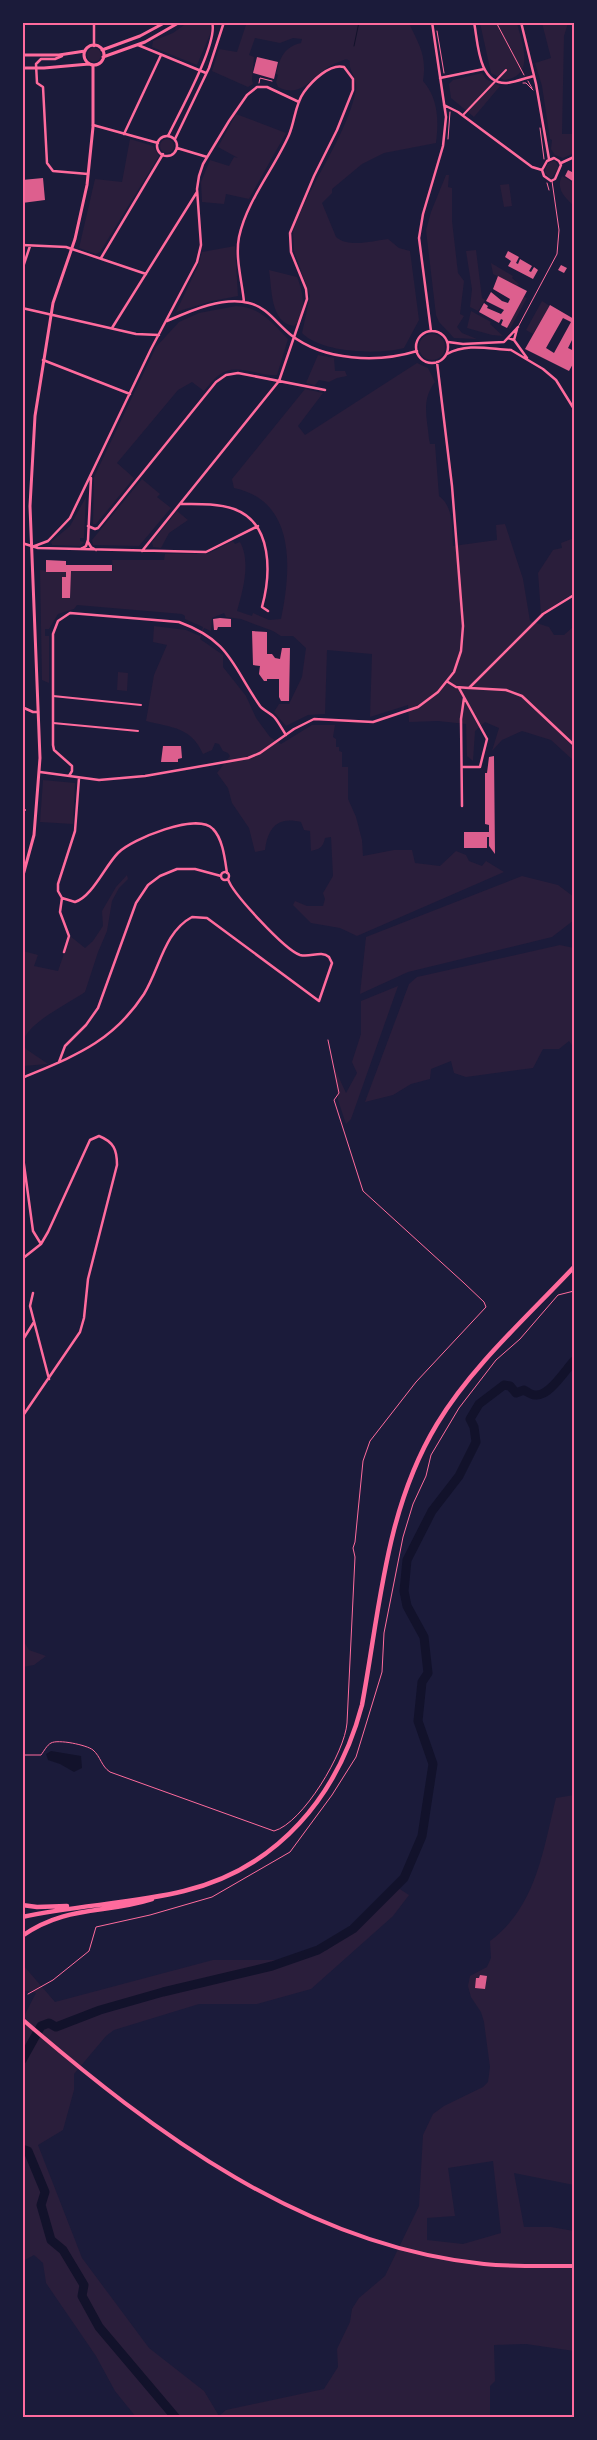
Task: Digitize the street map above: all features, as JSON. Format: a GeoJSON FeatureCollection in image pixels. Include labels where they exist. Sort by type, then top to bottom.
{"type":"FeatureCollection","features":[{"type":"Feature","properties":{"kind":"highway"},"geometry":{"type":"LineString","coordinates":[[22,1936],[45,1922],[71,1913],[142,1902],[207,1883],[259,1857],[295,1828],[327,1790],[344,1760],[358,1721],[391,1538],[414,1468],[437,1424],[464,1385],[574,1267]]}},
{"type":"Feature","properties":{"kind":"highway"},"geometry":{"type":"LineString","coordinates":[[22,1917],[164,1895]]}},
{"type":"Feature","properties":{"kind":"highway"},"geometry":{"type":"LineString","coordinates":[[22,1905],[78,1907]]}},
{"type":"Feature","properties":{"kind":"main road"},"geometry":{"type":"LineString","coordinates":[[22,2019],[124,2103],[200,2155],[262,2192],[314,2217],[363,2236],[416,2252],[483,2264],[574,2266]]}},
{"type":"Feature","properties":{"kind":"street"},"geometry":{"type":"LineString","coordinates":[[94,22],[94,46]]}},
{"type":"Feature","properties":{"kind":"street"},"geometry":{"type":"LineString","coordinates":[[94,46],[102,50],[140,36],[166,22]]}},
{"type":"Feature","properties":{"kind":"street"},"geometry":{"type":"LineString","coordinates":[[22,68],[100,63],[104,57],[138,45],[180,22]]}},
{"type":"Feature","properties":{"kind":"street"},"geometry":{"type":"LineString","coordinates":[[168,136],[200,71],[214,34],[212,22]]}},
{"type":"Feature","properties":{"kind":"street"},"geometry":{"type":"LineString","coordinates":[[175,139],[168,136],[162,137],[158,143],[159,150],[163,154],[171,154],[176,148],[175,139],[209,68],[224,22]]}},
{"type":"Feature","properties":{"kind":"street"},"geometry":{"type":"LineString","coordinates":[[431,331],[419,238],[423,214],[443,146],[446,117],[432,22]]}},
{"type":"Feature","properties":{"kind":"street"},"geometry":{"type":"LineString","coordinates":[[474,22],[484,70],[495,81],[506,83],[534,76]]}},
{"type":"Feature","properties":{"kind":"street"},"geometry":{"type":"LineString","coordinates":[[521,22],[534,76],[549,160]]}},
{"type":"Feature","properties":{"kind":"street"},"geometry":{"type":"LineString","coordinates":[[138,45],[206,74]]}},
{"type":"Feature","properties":{"kind":"street"},"geometry":{"type":"LineString","coordinates":[[22,55],[64,55],[85,51],[94,46]]}},
{"type":"Feature","properties":{"kind":"street"},"geometry":{"type":"LineString","coordinates":[[102,50],[104,57]]}},
{"type":"Feature","properties":{"kind":"street"},"geometry":{"type":"LineString","coordinates":[[22,879],[34,835],[40,772],[32,547],[32,465],[35,416],[50,314],[72,248],[88,174],[93,125],[91,64],[84,58],[85,51]]}},
{"type":"Feature","properties":{"kind":"street"},"geometry":{"type":"LineString","coordinates":[[64,55],[55,59],[41,59],[38,61],[36,68],[37,83],[44,87],[48,166],[53,171],[88,174]]}},
{"type":"Feature","properties":{"kind":"street"},"geometry":{"type":"LineString","coordinates":[[124,134],[161,55]]}},
{"type":"Feature","properties":{"kind":"street"},"geometry":{"type":"LineString","coordinates":[[142,551],[278,381],[295,338],[307,299],[306,289],[291,252],[290,233],[353,90],[353,79],[344,67],[336,66],[330,68],[304,91],[288,136],[274,166],[249,207],[242,228],[238,254],[244,302]]}},
{"type":"Feature","properties":{"kind":"street"},"geometry":{"type":"LineString","coordinates":[[440,78],[484,70]]}},
{"type":"Feature","properties":{"kind":"street"},"geometry":{"type":"LineString","coordinates":[[463,115],[506,70]]}},
{"type":"Feature","properties":{"kind":"street"},"geometry":{"type":"LineString","coordinates":[[32,547],[48,541],[68,522],[200,254],[198,190],[200,173],[236,109],[252,90],[267,87],[299,102]]}},
{"type":"Feature","properties":{"kind":"street"},"geometry":{"type":"LineString","coordinates":[[444,106],[458,112],[532,167],[542,170]]}},
{"type":"Feature","properties":{"kind":"street"},"geometry":{"type":"LineString","coordinates":[[93,125],[158,143]]}},
{"type":"Feature","properties":{"kind":"street"},"geometry":{"type":"LineString","coordinates":[[176,148],[208,157]]}},
{"type":"Feature","properties":{"kind":"street"},"geometry":{"type":"LineString","coordinates":[[101,258],[163,154]]}},
{"type":"Feature","properties":{"kind":"street"},"geometry":{"type":"LineString","coordinates":[[542,170],[544,176],[552,180],[558,173],[561,163],[574,157]]}},
{"type":"Feature","properties":{"kind":"street"},"geometry":{"type":"LineString","coordinates":[[542,170],[549,160],[554,158],[561,163]]}},
{"type":"Feature","properties":{"kind":"street"},"geometry":{"type":"LineString","coordinates":[[112,328],[198,190]]}},
{"type":"Feature","properties":{"kind":"street"},"geometry":{"type":"LineString","coordinates":[[22,245],[72,248],[146,274]]}},
{"type":"Feature","properties":{"kind":"street"},"geometry":{"type":"LineString","coordinates":[[22,270],[30,246]]}},
{"type":"Feature","properties":{"kind":"street"},"geometry":{"type":"LineString","coordinates":[[166,322],[202,308],[244,302],[263,309],[295,338],[325,350],[355,357],[387,357],[417,351]]}},
{"type":"Feature","properties":{"kind":"street"},"geometry":{"type":"LineString","coordinates":[[22,308],[136,334],[159,335]]}},
{"type":"Feature","properties":{"kind":"street"},"geometry":{"type":"LineString","coordinates":[[447,342],[470,344],[504,342],[518,327]]}},
{"type":"Feature","properties":{"kind":"street"},"geometry":{"type":"LineString","coordinates":[[511,350],[515,347],[518,327]]}},
{"type":"Feature","properties":{"kind":"street"},"geometry":{"type":"LineString","coordinates":[[417,351],[420,337],[431,331],[441,334],[447,342],[446,354]]}},
{"type":"Feature","properties":{"kind":"street"},"geometry":{"type":"LineString","coordinates":[[508,338],[515,341],[529,361]]}},
{"type":"Feature","properties":{"kind":"street"},"geometry":{"type":"LineString","coordinates":[[504,342],[506,349]]}},
{"type":"Feature","properties":{"kind":"street"},"geometry":{"type":"LineString","coordinates":[[417,351],[425,361],[437,362],[446,354],[463,348],[511,350],[544,369],[556,380],[574,409]]}},
{"type":"Feature","properties":{"kind":"street"},"geometry":{"type":"LineString","coordinates":[[43,360],[130,394]]}},
{"type":"Feature","properties":{"kind":"street"},"geometry":{"type":"LineString","coordinates":[[40,772],[99,780],[156,776],[248,758],[260,753],[314,719],[362,722],[384,720],[418,707],[448,682],[458,663],[463,626],[452,486],[437,362]]}},
{"type":"Feature","properties":{"kind":"street"},"geometry":{"type":"LineString","coordinates":[[88,526],[94,529],[98,528],[220,378],[238,373],[325,390]]}},
{"type":"Feature","properties":{"kind":"street"},"geometry":{"type":"LineString","coordinates":[[79,550],[86,546],[88,540],[91,476]]}},
{"type":"Feature","properties":{"kind":"street"},"geometry":{"type":"LineString","coordinates":[[83,492],[89,497]]}},
{"type":"Feature","properties":{"kind":"street"},"geometry":{"type":"LineString","coordinates":[[180,504],[229,507],[243,513],[258,526],[265,545],[267,565],[266,588],[262,607],[268,611]]}},
{"type":"Feature","properties":{"kind":"street"},"geometry":{"type":"LineString","coordinates":[[22,543],[32,547],[79,550],[206,552],[258,526]]}},
{"type":"Feature","properties":{"kind":"street"},"geometry":{"type":"LineString","coordinates":[[88,540],[91,547],[97,550]]}},
{"type":"Feature","properties":{"kind":"street"},"geometry":{"type":"LineString","coordinates":[[469,688],[543,614],[574,595]]}},
{"type":"Feature","properties":{"kind":"street"},"geometry":{"type":"LineString","coordinates":[[68,776],[72,771],[72,766],[54,750],[53,632],[57,622],[64,615],[76,612],[179,622],[195,628],[213,639],[228,652],[261,707],[275,718],[286,735]]}},
{"type":"Feature","properties":{"kind":"street"},"geometry":{"type":"LineString","coordinates":[[448,682],[458,687],[501,689],[522,696],[574,745]]}},
{"type":"Feature","properties":{"kind":"street"},"geometry":{"type":"LineString","coordinates":[[458,687],[487,739],[480,767],[462,767]]}},
{"type":"Feature","properties":{"kind":"street"},"geometry":{"type":"LineString","coordinates":[[53,696],[141,705]]}},
{"type":"Feature","properties":{"kind":"street"},"geometry":{"type":"LineString","coordinates":[[462,806],[462,719],[464,698]]}},
{"type":"Feature","properties":{"kind":"street"},"geometry":{"type":"LineString","coordinates":[[22,707],[38,712]]}},
{"type":"Feature","properties":{"kind":"street"},"geometry":{"type":"LineString","coordinates":[[53,723],[138,730]]}},
{"type":"Feature","properties":{"kind":"street"},"geometry":{"type":"LineString","coordinates":[[64,952],[69,936],[60,912],[62,898],[57,888],[75,832],[79,778]]}},
{"type":"Feature","properties":{"kind":"street"},"geometry":{"type":"LineString","coordinates":[[22,1078],[93,1046],[119,1024],[143,994],[169,940],[177,929],[192,917],[207,918],[318,1000],[332,964],[329,957],[321,953],[305,956],[292,951],[236,895],[228,879],[218,835],[209,825],[194,822],[135,840],[117,854],[84,897],[75,902],[62,898]]}},
{"type":"Feature","properties":{"kind":"street"},"geometry":{"type":"LineString","coordinates":[[59,1062],[65,1046],[86,1025],[98,1008],[136,903],[148,885],[159,876],[177,869],[195,869],[221,876],[224,880],[228,879]]}},
{"type":"Feature","properties":{"kind":"street"},"geometry":{"type":"LineString","coordinates":[[221,876],[227,873]]}},
{"type":"Feature","properties":{"kind":"street"},"geometry":{"type":"LineString","coordinates":[[22,1259],[41,1244],[90,1140],[99,1136],[105,1138],[115,1147],[117,1165],[88,1280],[84,1318],[80,1332],[71,1348],[22,1417]]}},
{"type":"Feature","properties":{"kind":"street"},"geometry":{"type":"LineString","coordinates":[[22,1150],[33,1231],[41,1244]]}},
{"type":"Feature","properties":{"kind":"street"},"geometry":{"type":"LineString","coordinates":[[34,1294],[30,1306],[49,1379]]}},
{"type":"Feature","properties":{"kind":"street"},"geometry":{"type":"LineString","coordinates":[[22,1341],[34,1321]]}},
{"type":"Feature","properties":{"kind":"lane"},"geometry":{"type":"LineString","coordinates":[[518,327],[557,254],[559,232],[552,180]]}},
{"type":"Feature","properties":{"kind":"path"},"geometry":{"type":"LineString","coordinates":[[496,22],[535,94]]}},
{"type":"Feature","properties":{"kind":"path"},"geometry":{"type":"LineString","coordinates":[[259,84],[260,78],[272,81]]}},
{"type":"Feature","properties":{"kind":"path"},"geometry":{"type":"LineString","coordinates":[[539,122],[544,162]]}},
{"type":"Feature","properties":{"kind":"path"},"geometry":{"type":"LineString","coordinates":[[546,180],[548,190],[552,189]]}},
{"type":"Feature","properties":{"kind":"path"},"geometry":{"type":"LineString","coordinates":[[22,1755],[41,1755],[48,1744],[55,1741],[89,1747],[97,1754],[104,1768],[110,1772],[274,1832],[282,1828],[308,1802],[324,1779],[347,1729],[355,1557],[353,1548],[356,1542],[363,1461],[370,1441],[416,1382],[486,1307],[484,1302],[464,1283],[362,1190],[334,1100],[339,1093],[328,1040]]}},
{"type":"Feature","properties":{"kind":"path"},"geometry":{"type":"LineString","coordinates":[[28,1994],[82,1958],[92,1946],[96,1927],[212,1897],[290,1852],[332,1795],[356,1757],[382,1672],[384,1633],[403,1537],[413,1504],[426,1476],[431,1455],[459,1408],[496,1360],[520,1338],[558,1295],[574,1291]]}},
{"type":"Feature","properties":{"kind":"shaded area"},"geometry":{"type":"Polygon","coordinates":[[[247,22],[409,23],[423,57],[423,81],[432,95],[436,110],[436,143],[384,153],[362,164],[332,189],[332,193],[322,203],[336,237],[341,240],[361,243],[388,239],[399,248],[410,251],[419,320],[404,348],[366,352],[351,351],[323,345],[311,340],[302,333],[310,296],[294,251],[293,232],[308,197],[344,126],[356,90],[356,82],[350,68],[350,61],[346,59],[331,66],[296,90],[278,87],[276,82],[278,75],[276,74],[281,58],[290,47],[301,43],[302,39],[293,38],[280,43],[255,38],[249,55],[254,57],[253,84],[248,87],[212,71],[219,49],[237,52],[247,22]]]}},
{"type":"Feature","properties":{"kind":"shaded area"},"geometry":{"type":"Polygon","coordinates":[[[187,23],[210,24],[211,32],[197,65],[152,47],[153,41],[173,33],[187,23]]]}},
{"type":"Feature","properties":{"kind":"shaded area"},"geometry":{"type":"Polygon","coordinates":[[[480,23],[517,23],[524,49],[524,58],[520,72],[514,77],[504,80],[491,73],[480,23]]]}},
{"type":"Feature","properties":{"kind":"shaded area"},"geometry":{"type":"Polygon","coordinates":[[[542,23],[568,23],[564,36],[562,134],[574,134],[574,153],[563,158],[555,155],[551,149],[552,140],[550,139],[542,86],[535,63],[551,58],[542,23]]]}},
{"type":"Feature","properties":{"kind":"shaded area"},"geometry":{"type":"Polygon","coordinates":[[[94,48],[99,50],[101,55],[99,60],[94,62],[89,60],[87,55],[89,50],[94,48]]]}},
{"type":"Feature","properties":{"kind":"shaded area"},"geometry":{"type":"Polygon","coordinates":[[[482,73],[486,79],[500,86],[474,117],[451,98],[449,84],[453,80],[482,73]]]}},
{"type":"Feature","properties":{"kind":"shaded area"},"geometry":{"type":"Polygon","coordinates":[[[236,114],[286,133],[249,199],[226,194],[224,204],[202,202],[201,182],[210,160],[229,166],[234,157],[238,158],[218,147],[236,114]]]}},
{"type":"Feature","properties":{"kind":"shaded area"},"geometry":{"type":"Polygon","coordinates":[[[130,139],[153,146],[159,156],[100,252],[96,254],[79,248],[95,179],[122,182],[130,139]]]}},
{"type":"Feature","properties":{"kind":"shaded area"},"geometry":{"type":"Polygon","coordinates":[[[164,139],[170,139],[174,146],[170,153],[164,153],[160,149],[160,143],[164,139]]]}},
{"type":"Feature","properties":{"kind":"shaded area"},"geometry":{"type":"Polygon","coordinates":[[[555,161],[559,167],[551,179],[545,173],[547,165],[555,161]]]}},
{"type":"Feature","properties":{"kind":"shaded area"},"geometry":{"type":"Polygon","coordinates":[[[446,175],[449,175],[448,187],[452,188],[452,221],[458,273],[464,281],[460,314],[464,316],[457,327],[462,333],[477,339],[454,338],[439,322],[436,315],[426,230],[446,175]]]}},
{"type":"Feature","properties":{"kind":"shaded area"},"geometry":{"type":"Polygon","coordinates":[[[562,176],[574,183],[574,206],[561,189],[560,181],[562,176]]]}},
{"type":"Feature","properties":{"kind":"shaded area"},"geometry":{"type":"Polygon","coordinates":[[[509,184],[512,206],[504,207],[500,185],[509,184]]]}},
{"type":"Feature","properties":{"kind":"shaded area"},"geometry":{"type":"Polygon","coordinates":[[[235,246],[238,296],[212,301],[176,312],[198,266],[202,252],[235,246]]]}},
{"type":"Feature","properties":{"kind":"shaded area"},"geometry":{"type":"Polygon","coordinates":[[[476,250],[482,298],[485,300],[478,311],[470,307],[472,289],[466,251],[476,250]]]}},
{"type":"Feature","properties":{"kind":"shaded area"},"geometry":{"type":"Polygon","coordinates":[[[491,263],[513,276],[512,278],[519,284],[517,286],[493,274],[491,263]]]}},
{"type":"Feature","properties":{"kind":"shaded area"},"geometry":{"type":"Polygon","coordinates":[[[269,270],[297,277],[301,289],[303,308],[294,326],[280,319],[276,312],[269,270]]]}},
{"type":"Feature","properties":{"kind":"shaded area"},"geometry":{"type":"Polygon","coordinates":[[[524,297],[527,298],[510,329],[507,327],[524,297]]]}},
{"type":"Feature","properties":{"kind":"shaded area"},"geometry":{"type":"Polygon","coordinates":[[[542,301],[550,306],[533,334],[526,330],[542,301]]]}},
{"type":"Feature","properties":{"kind":"shaded area"},"geometry":{"type":"Polygon","coordinates":[[[236,306],[252,309],[259,313],[288,339],[277,375],[233,370],[221,373],[204,391],[192,382],[178,390],[117,463],[134,478],[96,524],[93,524],[94,477],[156,347],[179,322],[199,313],[236,306]]]}},
{"type":"Feature","properties":{"kind":"shaded area"},"geometry":{"type":"Polygon","coordinates":[[[471,311],[491,322],[490,324],[503,336],[467,328],[471,311]]]}},
{"type":"Feature","properties":{"kind":"shaded area"},"geometry":{"type":"Polygon","coordinates":[[[432,334],[441,338],[445,347],[441,356],[432,360],[423,356],[419,347],[423,338],[432,334]]]}},
{"type":"Feature","properties":{"kind":"shaded area"},"geometry":{"type":"Polygon","coordinates":[[[318,355],[334,358],[335,371],[345,371],[347,376],[329,382],[319,380],[315,385],[306,383],[318,355]]]}},
{"type":"Feature","properties":{"kind":"shaded area"},"geometry":{"type":"Polygon","coordinates":[[[417,363],[428,368],[435,382],[426,402],[427,423],[430,444],[435,444],[439,496],[450,512],[453,546],[497,540],[496,525],[505,524],[523,579],[530,621],[549,627],[554,635],[564,635],[574,626],[574,761],[551,740],[522,731],[502,740],[492,751],[499,728],[485,722],[475,731],[473,761],[467,756],[466,724],[438,721],[409,722],[408,705],[370,717],[372,654],[327,650],[325,714],[308,715],[286,726],[274,712],[279,704],[289,704],[302,677],[306,648],[293,636],[281,636],[241,619],[226,617],[224,613],[212,618],[211,631],[204,628],[200,639],[223,655],[223,667],[246,696],[256,718],[270,737],[281,744],[312,725],[335,725],[333,737],[336,739],[336,747],[339,747],[339,751],[342,752],[342,767],[348,767],[348,799],[356,817],[362,840],[363,856],[394,850],[412,850],[415,863],[440,866],[456,851],[466,855],[469,861],[482,866],[486,861],[504,872],[357,936],[340,928],[311,923],[293,905],[295,901],[307,906],[323,906],[325,899],[323,893],[333,876],[331,837],[325,838],[320,848],[311,851],[310,831],[304,830],[301,822],[280,822],[271,830],[265,850],[255,852],[249,828],[232,803],[228,788],[217,773],[230,756],[228,753],[223,751],[219,744],[215,743],[212,750],[203,754],[193,738],[187,734],[173,727],[146,721],[154,675],[167,645],[153,642],[154,626],[186,630],[200,636],[203,627],[185,619],[185,616],[182,614],[77,605],[74,609],[58,614],[49,629],[45,629],[45,636],[49,636],[49,683],[42,680],[40,570],[66,572],[66,577],[62,577],[62,597],[70,598],[71,571],[113,571],[112,560],[164,560],[165,554],[207,554],[233,541],[235,544],[240,542],[245,558],[245,576],[237,611],[252,616],[253,613],[269,620],[281,619],[287,580],[285,540],[279,523],[269,507],[255,495],[234,488],[232,479],[305,389],[323,393],[298,426],[305,435],[417,363]]]}},
{"type":"Feature","properties":{"kind":"shaded area"},"geometry":{"type":"Polygon","coordinates":[[[142,479],[160,494],[157,497],[171,508],[139,546],[93,545],[92,540],[142,479]]]}},
{"type":"Feature","properties":{"kind":"shaded area"},"geometry":{"type":"Polygon","coordinates":[[[86,497],[84,538],[80,538],[80,541],[84,542],[80,546],[52,545],[51,542],[70,526],[86,497]]]}},
{"type":"Feature","properties":{"kind":"shaded area"},"geometry":{"type":"Polygon","coordinates":[[[177,511],[188,520],[169,533],[161,548],[153,547],[152,542],[177,511]]]}},
{"type":"Feature","properties":{"kind":"shaded area"},"geometry":{"type":"Polygon","coordinates":[[[574,538],[574,600],[569,596],[541,614],[538,573],[553,550],[562,548],[561,543],[574,538]]]}},
{"type":"Feature","properties":{"kind":"shaded area"},"geometry":{"type":"Polygon","coordinates":[[[118,672],[128,673],[127,691],[117,690],[118,672]]]}},
{"type":"Feature","properties":{"kind":"shaded area"},"geometry":{"type":"Polygon","coordinates":[[[43,780],[75,783],[73,824],[40,822],[43,780]]]}},
{"type":"Feature","properties":{"kind":"shaded area"},"geometry":{"type":"Polygon","coordinates":[[[127,875],[128,879],[119,888],[112,901],[107,931],[85,992],[32,1027],[23,1042],[23,951],[38,955],[34,966],[58,971],[70,936],[85,948],[93,941],[103,926],[102,911],[116,887],[127,875]]]}},
{"type":"Feature","properties":{"kind":"shaded area"},"geometry":{"type":"Polygon","coordinates":[[[522,876],[558,885],[574,897],[574,920],[552,937],[408,972],[360,994],[366,937],[522,876]]]}},
{"type":"Feature","properties":{"kind":"shaded area"},"geometry":{"type":"Polygon","coordinates":[[[560,945],[574,948],[574,1048],[569,1041],[559,1049],[543,1049],[533,1068],[466,1077],[454,1073],[451,1061],[431,1069],[430,1079],[411,1084],[393,1095],[365,1102],[409,984],[417,977],[560,945]]]}},
{"type":"Feature","properties":{"kind":"shaded area"},"geometry":{"type":"Polygon","coordinates":[[[398,986],[351,1119],[346,1124],[338,1100],[334,1067],[346,1093],[357,1073],[352,1062],[361,1034],[361,1001],[398,986]]]}},
{"type":"Feature","properties":{"kind":"shaded area"},"geometry":{"type":"Polygon","coordinates":[[[22,1043],[26,1049],[48,1064],[23,1066],[22,1043]]]}},
{"type":"Feature","properties":{"kind":"shaded area"},"geometry":{"type":"Polygon","coordinates":[[[22,1638],[29,1650],[46,1656],[34,1665],[23,1667],[22,1638]]]}},
{"type":"Feature","properties":{"kind":"shaded area"},"geometry":{"type":"Polygon","coordinates":[[[51,1751],[81,1756],[82,1768],[74,1772],[48,1760],[46,1754],[51,1751]]]}},
{"type":"Feature","properties":{"kind":"shaded area"},"geometry":{"type":"Polygon","coordinates":[[[574,1795],[574,2185],[514,2173],[524,2227],[551,2227],[574,2231],[574,2351],[526,2344],[494,2345],[495,2381],[490,2386],[490,2417],[136,2417],[115,2391],[96,2356],[46,2283],[43,2263],[34,2255],[23,2261],[23,2242],[25,2239],[22,2228],[22,2020],[36,1993],[23,1990],[23,1965],[55,2002],[213,1960],[292,1960],[327,1950],[363,1924],[398,1888],[409,1895],[393,1916],[311,1989],[257,2004],[199,2004],[114,2030],[106,2036],[74,2074],[74,2090],[63,2130],[38,2145],[82,2258],[149,2348],[204,2391],[219,2416],[226,2410],[324,2389],[338,2367],[337,2349],[350,2322],[352,2309],[359,2298],[385,2276],[419,2206],[423,2135],[433,2114],[444,2106],[483,2087],[488,2082],[490,2067],[484,2022],[481,2012],[471,1997],[468,1986],[470,1976],[487,1967],[491,1958],[490,1941],[506,1927],[528,1895],[542,1858],[556,1798],[574,1795]],[[493,2161],[448,2168],[455,2216],[427,2218],[427,2240],[463,2244],[501,2233],[493,2161]]]}},
{"type":"Feature","properties":{"kind":"building"},"geometry":{"type":"Polygon","coordinates":[[[257,57],[278,62],[274,79],[253,73],[257,57]]]}},
{"type":"Feature","properties":{"kind":"building"},"geometry":{"type":"Polygon","coordinates":[[[568,170],[574,173],[574,182],[565,176],[568,170]]]}},
{"type":"Feature","properties":{"kind":"building"},"geometry":{"type":"Polygon","coordinates":[[[43,178],[45,200],[22,203],[22,180],[43,178]]]}},
{"type":"Feature","properties":{"kind":"building"},"geometry":{"type":"Polygon","coordinates":[[[508,251],[519,257],[516,263],[518,264],[520,259],[532,266],[529,271],[531,272],[534,267],[538,270],[533,279],[508,266],[511,261],[505,257],[508,251]]]}},
{"type":"Feature","properties":{"kind":"building"},"geometry":{"type":"Polygon","coordinates":[[[561,265],[567,268],[564,273],[558,270],[561,265]]]}},
{"type":"Feature","properties":{"kind":"building"},"geometry":{"type":"Polygon","coordinates":[[[498,276],[527,291],[507,328],[501,325],[503,320],[501,319],[499,323],[479,312],[484,303],[488,306],[487,308],[501,314],[504,310],[486,301],[491,292],[502,301],[508,303],[510,299],[493,289],[498,276]]]}},
{"type":"Feature","properties":{"kind":"building"},"geometry":{"type":"Polygon","coordinates":[[[550,305],[574,319],[574,336],[568,348],[572,350],[574,346],[574,362],[569,371],[525,349],[550,305]],[[563,318],[546,348],[554,353],[571,322],[563,318]]]}},
{"type":"Feature","properties":{"kind":"building"},"geometry":{"type":"Polygon","coordinates":[[[46,560],[66,561],[66,565],[112,565],[112,571],[71,571],[70,598],[62,598],[62,577],[66,577],[66,572],[46,572],[46,560]]]}},
{"type":"Feature","properties":{"kind":"building"},"geometry":{"type":"Polygon","coordinates":[[[213,619],[231,619],[231,627],[218,627],[217,630],[214,630],[213,619]]]}},
{"type":"Feature","properties":{"kind":"building"},"geometry":{"type":"Polygon","coordinates":[[[252,631],[267,632],[267,654],[272,654],[275,658],[280,659],[282,648],[290,648],[289,701],[281,701],[279,697],[279,679],[267,679],[267,681],[264,681],[259,674],[260,666],[253,665],[252,631]]]}},
{"type":"Feature","properties":{"kind":"building"},"geometry":{"type":"Polygon","coordinates":[[[163,746],[181,746],[182,758],[178,759],[178,762],[161,762],[163,746]]]}},
{"type":"Feature","properties":{"kind":"building"},"geometry":{"type":"Polygon","coordinates":[[[494,756],[495,854],[489,846],[489,837],[487,837],[487,848],[464,848],[464,832],[489,832],[489,825],[485,824],[485,773],[487,773],[489,757],[494,756]]]}},
{"type":"Feature","properties":{"kind":"building"},"geometry":{"type":"Polygon","coordinates":[[[480,1975],[487,1976],[485,1989],[475,1988],[476,1978],[479,1978],[480,1975]]]}},
{"type":"Feature","properties":{"kind":"waterway"},"geometry":{"type":"LineString","coordinates":[[354,46],[359,22]]}},
{"type":"Feature","properties":{"kind":"waterway"},"geometry":{"type":"LineString","coordinates":[[22,2060],[41,2026],[49,2023],[56,2027],[100,2010],[163,1992],[272,1966],[318,1950],[353,1929],[404,1878],[422,1836],[433,1764],[418,1721],[422,1682],[428,1673],[424,1637],[407,1606],[404,1591],[407,1560],[432,1511],[459,1476],[476,1442],[474,1427],[470,1419],[479,1404],[504,1385],[510,1386],[516,1393],[524,1390],[535,1395],[546,1392],[574,1361]]}},
{"type":"Feature","properties":{"kind":"waterway"},"geometry":{"type":"LineString","coordinates":[[22,2149],[28,2151],[45,2192],[41,2205],[51,2240],[63,2250],[84,2285],[82,2296],[99,2327],[176,2418]]}}]}
